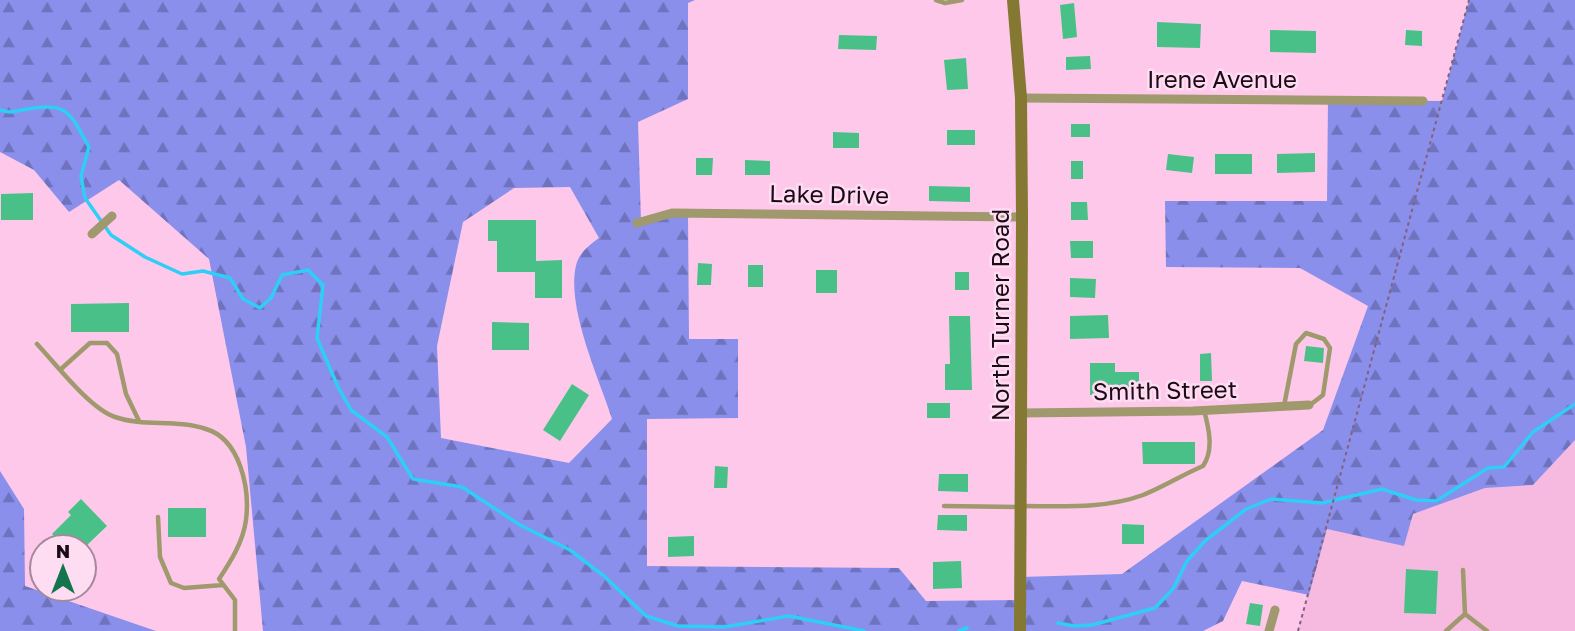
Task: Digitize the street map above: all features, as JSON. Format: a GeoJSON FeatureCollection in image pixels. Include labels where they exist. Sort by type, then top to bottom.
{"type":"FeatureCollection","features":[{"type":"Feature","properties":{"kind":"street","name":"North Turner Road"},"geometry":{"type":"LineString","coordinates":[[1013,0],[1021,98],[1023,217],[1020,631]]}},
{"type":"Feature","properties":{"kind":"street","name":"Irene Avenue"},"geometry":{"type":"LineString","coordinates":[[1021,98],[1423,101]]}},
{"type":"Feature","properties":{"kind":"street","name":"Lake Drive"},"geometry":{"type":"LineString","coordinates":[[637,223],[672,213],[1023,217]]}},
{"type":"Feature","properties":{"kind":"street"},"geometry":{"type":"LineString","coordinates":[[92,234],[112,216]]}},
{"type":"Feature","properties":{"kind":"street","name":"Smith Street"},"geometry":{"type":"LineString","coordinates":[[1022,412],[1204,410],[1309,405]]}},
{"type":"Feature","properties":{"kind":"street"},"geometry":{"type":"LineString","coordinates":[[1269,631],[1275,610]]}},
{"type":"Feature","properties":{"kind":"lane"},"geometry":{"type":"LineString","coordinates":[[936,0],[945,3],[962,0]]}},
{"type":"Feature","properties":{"kind":"lane"},"geometry":{"type":"LineString","coordinates":[[1284,407],[1296,344],[1306,333],[1324,339],[1330,348],[1323,395],[1309,405]]}},
{"type":"Feature","properties":{"kind":"lane"},"geometry":{"type":"LineString","coordinates":[[61,369],[90,343],[107,343],[117,354],[126,394],[139,422]]}},
{"type":"Feature","properties":{"kind":"lane"},"geometry":{"type":"LineString","coordinates":[[37,344],[112,417],[209,429],[227,442],[237,458],[246,491],[246,521],[235,554],[219,579],[235,600],[235,631]]}},
{"type":"Feature","properties":{"kind":"lane"},"geometry":{"type":"LineString","coordinates":[[943,506],[1082,505],[1142,495],[1203,466],[1209,458],[1210,443],[1204,410]]}},
{"type":"Feature","properties":{"kind":"lane"},"geometry":{"type":"LineString","coordinates":[[158,517],[160,557],[171,583],[184,588],[224,585]]}},
{"type":"Feature","properties":{"kind":"lane"},"geometry":{"type":"LineString","coordinates":[[1463,570],[1465,614],[1487,631]]}},
{"type":"Feature","properties":{"kind":"lane"},"geometry":{"type":"LineString","coordinates":[[1446,631],[1465,614]]}},
{"type":"Feature","properties":{"kind":"path"},"geometry":{"type":"LineString","coordinates":[[1298,631],[1469,0]]}},
{"type":"Feature","properties":{"kind":"shaded area"},"geometry":{"type":"Polygon","coordinates":[[[1575,440],[1575,631],[1298,631],[1327,529],[1413,514],[1485,488],[1533,485],[1575,440]]]}},
{"type":"Feature","properties":{"kind":"green space"},"geometry":{"type":"Polygon","coordinates":[[[0,0],[695,0],[688,3],[688,99],[638,122],[641,222],[688,213],[689,339],[738,339],[738,418],[647,419],[647,566],[899,568],[926,601],[1020,600],[1020,577],[1122,574],[1323,430],[1368,306],[1300,268],[1166,267],[1165,201],[1327,201],[1328,100],[1442,101],[1469,0],[1575,0],[1575,440],[1533,485],[1485,488],[1413,514],[1404,546],[1327,529],[1309,595],[1242,581],[1223,621],[1203,631],[263,631],[246,447],[209,259],[119,180],[69,212],[34,170],[0,152],[0,0]],[[570,187],[514,188],[463,222],[437,346],[441,438],[569,463],[612,419],[585,340],[575,298],[577,262],[584,251],[599,238],[570,187]]]}},
{"type":"Feature","properties":{"kind":"green space"},"geometry":{"type":"Polygon","coordinates":[[[0,471],[24,509],[25,586],[28,587],[28,603],[74,603],[156,631],[0,631],[0,471]]]}},
{"type":"Feature","properties":{"kind":"building"},"geometry":{"type":"Polygon","coordinates":[[[1074,3],[1077,37],[1063,39],[1060,5],[1074,3]]]}},
{"type":"Feature","properties":{"kind":"building"},"geometry":{"type":"Polygon","coordinates":[[[1157,22],[1201,24],[1200,48],[1157,47],[1157,22]]]}},
{"type":"Feature","properties":{"kind":"building"},"geometry":{"type":"Polygon","coordinates":[[[1270,30],[1316,31],[1316,53],[1270,52],[1270,30]]]}},
{"type":"Feature","properties":{"kind":"building"},"geometry":{"type":"Polygon","coordinates":[[[1406,30],[1422,31],[1422,46],[1405,45],[1406,30]]]}},
{"type":"Feature","properties":{"kind":"building"},"geometry":{"type":"Polygon","coordinates":[[[839,35],[877,36],[876,50],[838,49],[839,35]]]}},
{"type":"Feature","properties":{"kind":"building"},"geometry":{"type":"Polygon","coordinates":[[[1090,56],[1091,69],[1066,70],[1066,57],[1090,56]]]}},
{"type":"Feature","properties":{"kind":"building"},"geometry":{"type":"Polygon","coordinates":[[[966,58],[968,89],[947,90],[944,60],[966,58]]]}},
{"type":"Feature","properties":{"kind":"building"},"geometry":{"type":"Polygon","coordinates":[[[1071,124],[1090,124],[1090,137],[1071,137],[1071,124]]]}},
{"type":"Feature","properties":{"kind":"building"},"geometry":{"type":"Polygon","coordinates":[[[947,130],[975,130],[975,145],[947,145],[947,130]]]}},
{"type":"Feature","properties":{"kind":"building"},"geometry":{"type":"Polygon","coordinates":[[[833,132],[859,133],[859,148],[833,148],[833,132]]]}},
{"type":"Feature","properties":{"kind":"building"},"geometry":{"type":"Polygon","coordinates":[[[1315,153],[1315,172],[1277,173],[1277,154],[1315,153]]]}},
{"type":"Feature","properties":{"kind":"building"},"geometry":{"type":"Polygon","coordinates":[[[1168,154],[1194,157],[1192,173],[1166,170],[1168,154]]]}},
{"type":"Feature","properties":{"kind":"building"},"geometry":{"type":"Polygon","coordinates":[[[1215,154],[1252,154],[1252,174],[1215,174],[1215,154]]]}},
{"type":"Feature","properties":{"kind":"building"},"geometry":{"type":"Polygon","coordinates":[[[696,158],[713,158],[712,175],[696,175],[696,158]]]}},
{"type":"Feature","properties":{"kind":"building"},"geometry":{"type":"Polygon","coordinates":[[[745,160],[770,161],[770,175],[745,175],[745,160]]]}},
{"type":"Feature","properties":{"kind":"building"},"geometry":{"type":"Polygon","coordinates":[[[1071,161],[1083,161],[1083,179],[1071,179],[1071,161]]]}},
{"type":"Feature","properties":{"kind":"building"},"geometry":{"type":"Polygon","coordinates":[[[929,186],[970,187],[970,202],[929,201],[929,186]]]}},
{"type":"Feature","properties":{"kind":"building"},"geometry":{"type":"Polygon","coordinates":[[[33,193],[33,220],[1,220],[1,194],[33,193]]]}},
{"type":"Feature","properties":{"kind":"building"},"geometry":{"type":"Polygon","coordinates":[[[1071,202],[1087,202],[1088,220],[1071,220],[1071,202]]]}},
{"type":"Feature","properties":{"kind":"building"},"geometry":{"type":"Polygon","coordinates":[[[488,220],[536,220],[536,261],[562,260],[562,298],[535,298],[535,272],[497,272],[497,241],[488,241],[488,220]]]}},
{"type":"Feature","properties":{"kind":"building"},"geometry":{"type":"Polygon","coordinates":[[[1070,241],[1093,241],[1093,258],[1071,258],[1070,241]]]}},
{"type":"Feature","properties":{"kind":"building"},"geometry":{"type":"Polygon","coordinates":[[[698,263],[712,264],[711,285],[697,285],[698,263]]]}},
{"type":"Feature","properties":{"kind":"building"},"geometry":{"type":"Polygon","coordinates":[[[748,265],[763,265],[763,287],[748,287],[748,265]]]}},
{"type":"Feature","properties":{"kind":"building"},"geometry":{"type":"Polygon","coordinates":[[[816,270],[837,270],[837,293],[816,293],[816,270]]]}},
{"type":"Feature","properties":{"kind":"building"},"geometry":{"type":"Polygon","coordinates":[[[955,272],[969,272],[969,290],[955,290],[955,272]]]}},
{"type":"Feature","properties":{"kind":"building"},"geometry":{"type":"Polygon","coordinates":[[[1070,278],[1096,279],[1095,298],[1070,297],[1070,278]]]}},
{"type":"Feature","properties":{"kind":"building"},"geometry":{"type":"Polygon","coordinates":[[[129,303],[129,332],[71,332],[71,304],[129,303]]]}},
{"type":"Feature","properties":{"kind":"building"},"geometry":{"type":"Polygon","coordinates":[[[1108,315],[1109,338],[1070,339],[1070,316],[1108,315]]]}},
{"type":"Feature","properties":{"kind":"building"},"geometry":{"type":"Polygon","coordinates":[[[949,316],[970,316],[972,390],[945,390],[945,364],[950,364],[949,316]]]}},
{"type":"Feature","properties":{"kind":"building"},"geometry":{"type":"Polygon","coordinates":[[[492,322],[529,323],[529,350],[492,350],[492,322]]]}},
{"type":"Feature","properties":{"kind":"building"},"geometry":{"type":"Polygon","coordinates":[[[1306,346],[1324,348],[1323,363],[1304,361],[1306,346]]]}},
{"type":"Feature","properties":{"kind":"building"},"geometry":{"type":"Polygon","coordinates":[[[1211,353],[1212,381],[1200,381],[1200,354],[1211,353]]]}},
{"type":"Feature","properties":{"kind":"building"},"geometry":{"type":"Polygon","coordinates":[[[1090,363],[1115,363],[1115,372],[1139,372],[1139,391],[1090,395],[1090,363]]]}},
{"type":"Feature","properties":{"kind":"building"},"geometry":{"type":"Polygon","coordinates":[[[572,384],[589,395],[560,441],[543,430],[572,384]]]}},
{"type":"Feature","properties":{"kind":"building"},"geometry":{"type":"Polygon","coordinates":[[[927,403],[950,403],[950,418],[927,418],[927,403]]]}},
{"type":"Feature","properties":{"kind":"building"},"geometry":{"type":"Polygon","coordinates":[[[1142,442],[1195,442],[1195,464],[1143,464],[1142,442]]]}},
{"type":"Feature","properties":{"kind":"building"},"geometry":{"type":"Polygon","coordinates":[[[715,466],[728,467],[727,488],[714,488],[715,466]]]}},
{"type":"Feature","properties":{"kind":"building"},"geometry":{"type":"Polygon","coordinates":[[[939,474],[968,474],[968,492],[938,491],[939,474]]]}},
{"type":"Feature","properties":{"kind":"building"},"geometry":{"type":"Polygon","coordinates":[[[81,499],[107,526],[98,535],[53,533],[71,515],[68,512],[81,499]]]}},
{"type":"Feature","properties":{"kind":"building"},"geometry":{"type":"Polygon","coordinates":[[[168,508],[206,508],[206,537],[168,537],[168,508]]]}},
{"type":"Feature","properties":{"kind":"building"},"geometry":{"type":"Polygon","coordinates":[[[938,515],[967,515],[967,531],[937,530],[938,515]]]}},
{"type":"Feature","properties":{"kind":"building"},"geometry":{"type":"Polygon","coordinates":[[[1122,524],[1144,525],[1144,544],[1122,544],[1122,524]]]}},
{"type":"Feature","properties":{"kind":"building"},"geometry":{"type":"Polygon","coordinates":[[[694,536],[694,556],[668,557],[668,537],[694,536]]]}},
{"type":"Feature","properties":{"kind":"building"},"geometry":{"type":"Polygon","coordinates":[[[961,561],[962,588],[933,589],[933,562],[961,561]]]}},
{"type":"Feature","properties":{"kind":"building"},"geometry":{"type":"Polygon","coordinates":[[[1406,569],[1438,571],[1436,614],[1404,613],[1406,569]]]}},
{"type":"Feature","properties":{"kind":"building"},"geometry":{"type":"Polygon","coordinates":[[[1250,603],[1263,605],[1260,626],[1246,624],[1250,603]]]}},
{"type":"Feature","properties":{"kind":"waterway"},"geometry":{"type":"LineString","coordinates":[[0,110],[11,112],[49,107],[57,108],[70,116],[89,147],[81,176],[85,198],[111,235],[145,257],[182,274],[203,271],[230,278],[243,299],[260,308],[271,298],[282,275],[308,270],[323,285],[317,338],[338,387],[351,410],[387,437],[413,479],[462,487],[520,525],[570,550],[604,576],[646,616],[678,626],[724,627],[789,616],[864,631]]}},
{"type":"Feature","properties":{"kind":"waterway"},"geometry":{"type":"LineString","coordinates":[[1058,623],[1092,625],[1155,608],[1173,589],[1187,561],[1205,541],[1246,509],[1271,499],[1322,503],[1382,489],[1416,500],[1436,501],[1488,468],[1504,467],[1533,432],[1575,404]]}},
{"type":"Feature","properties":{"kind":"waterway"},"geometry":{"type":"LineString","coordinates":[[959,631],[967,628]]}}]}
